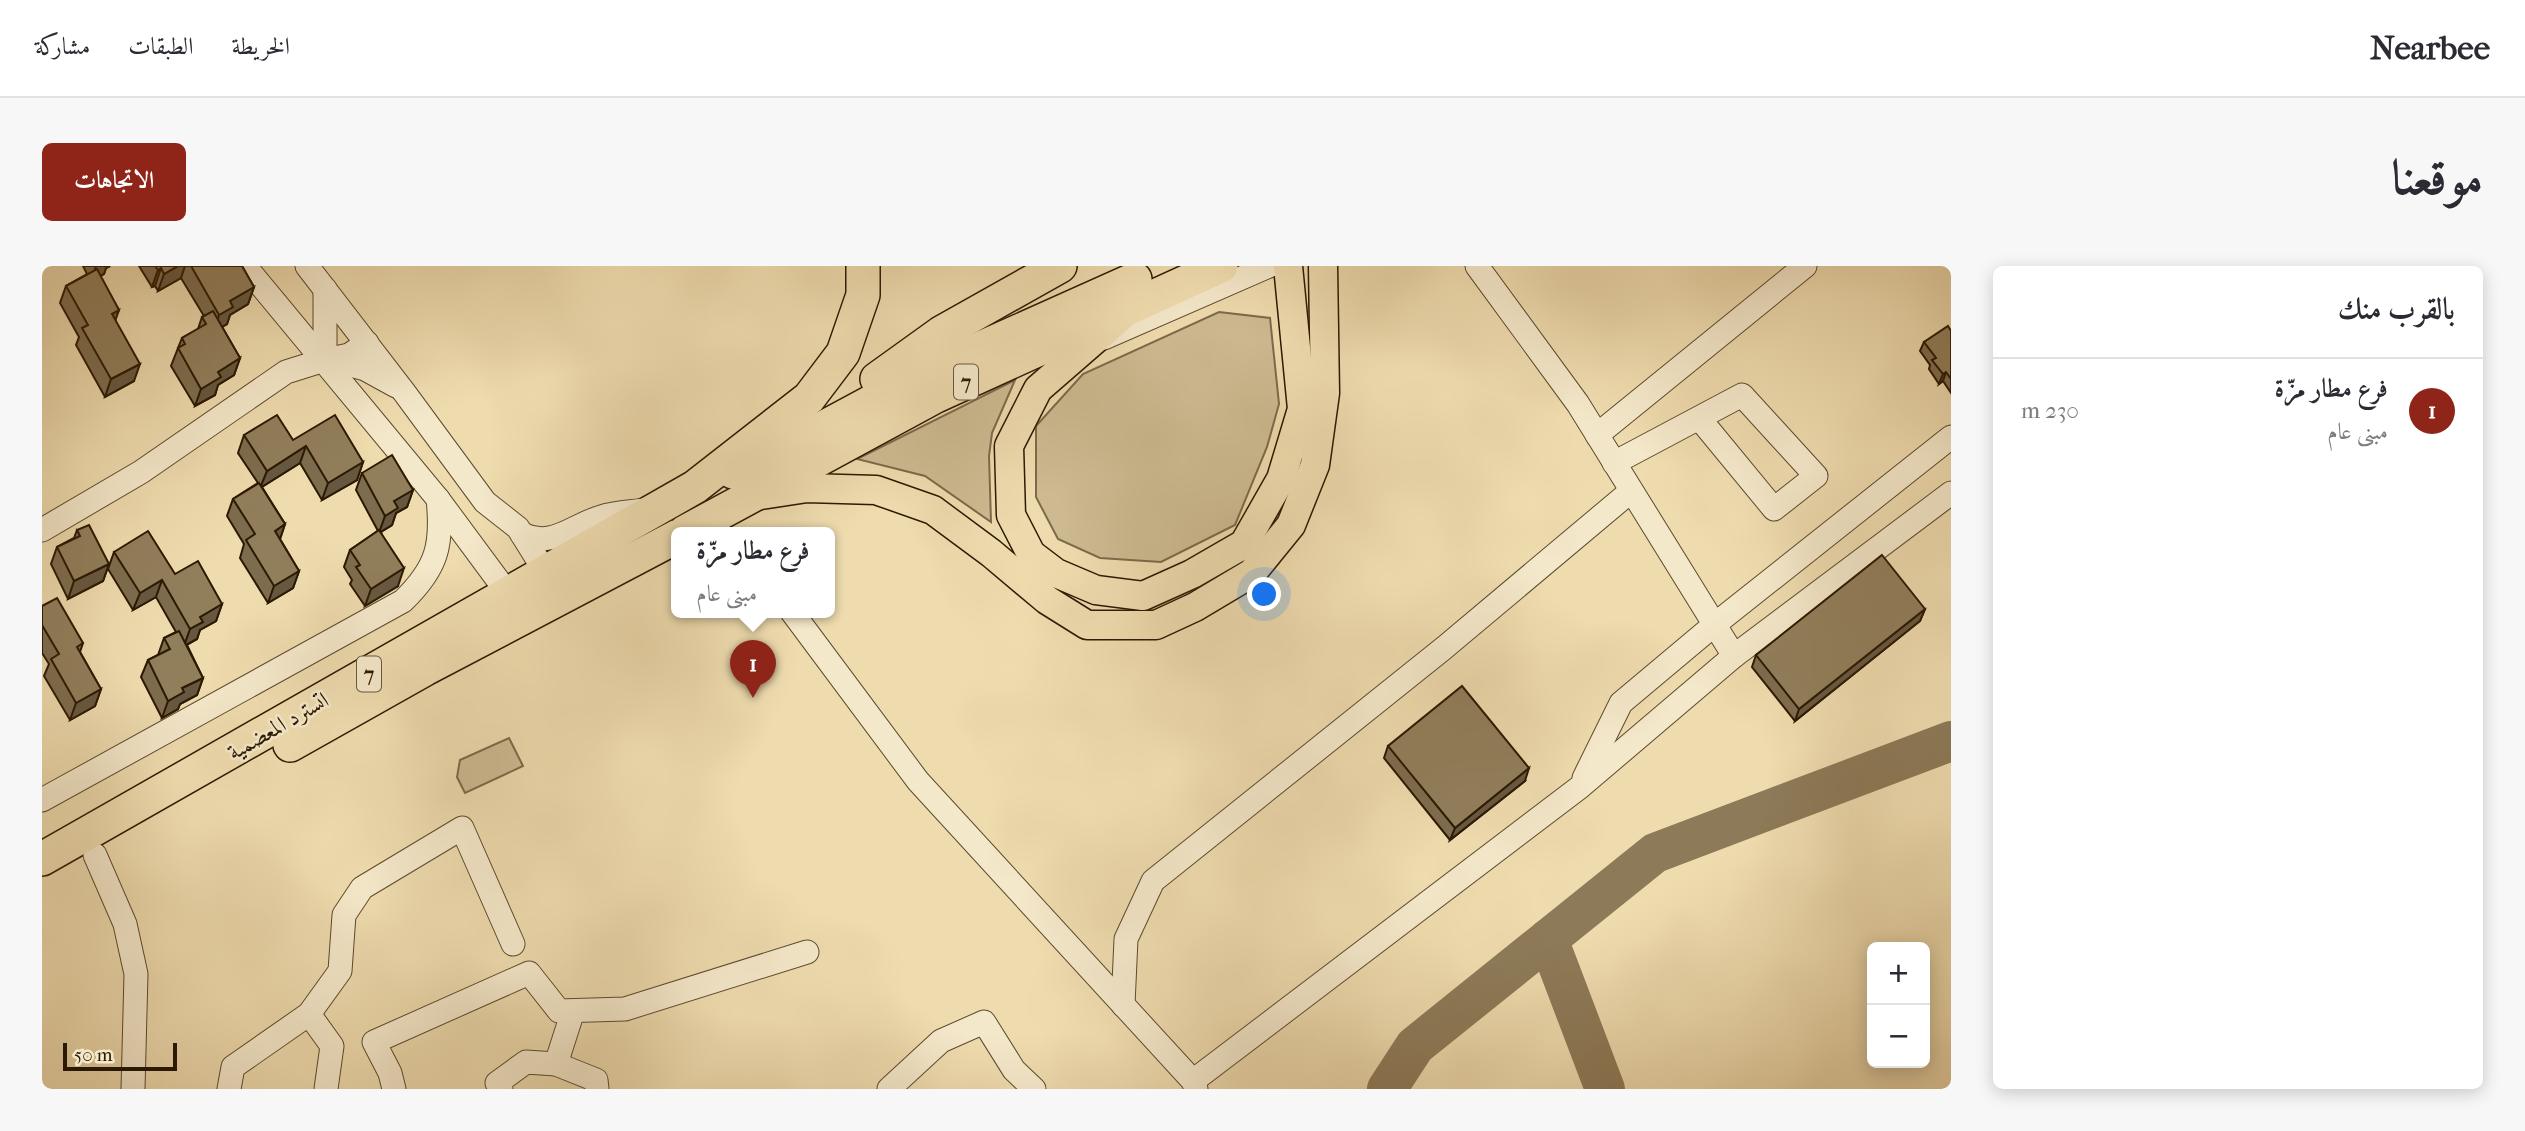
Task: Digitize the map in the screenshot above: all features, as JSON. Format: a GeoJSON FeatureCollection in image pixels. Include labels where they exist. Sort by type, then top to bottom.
{"type":"FeatureCollection","features":[{"type":"Feature","properties":{"kind":"highway"},"geometry":{"type":"LineString","coordinates":[[695,487],[809,398],[843,353],[863,295],[863,266]]}},
{"type":"Feature","properties":{"kind":"highway"},"geometry":{"type":"LineString","coordinates":[[769,457],[941,333],[1059,266]]}},
{"type":"Feature","properties":{"kind":"highway","name":"7"},"geometry":{"type":"LineString","coordinates":[[695,487],[769,457],[925,373],[1165,266]]}},
{"type":"Feature","properties":{"kind":"highway","name":"7"},"geometry":{"type":"LineString","coordinates":[[707,527],[725,523],[751,496],[936,396],[1221,266]]}},
{"type":"Feature","properties":{"kind":"highway","name":"اتسترد المعضمية"},"geometry":{"type":"LineString","coordinates":[[42,859],[695,487]]}},
{"type":"Feature","properties":{"kind":"highway","name":"7"},"geometry":{"type":"LineString","coordinates":[[42,884],[425,670],[671,540]]}},
{"type":"Feature","properties":{"kind":"main road"},"geometry":{"type":"LineString","coordinates":[[1135,304],[1095,342],[1038,389],[1009,446],[1011,515],[1031,554],[1056,573],[1096,590],[1143,596],[1192,575],[1244,544],[1281,479],[1302,410],[1289,266]]}},
{"type":"Feature","properties":{"kind":"main road"},"geometry":{"type":"LineString","coordinates":[[751,496],[807,488],[876,490],[933,510],[991,553],[1047,600],[1087,625],[1156,625],[1195,607],[1252,573],[1291,525],[1315,465],[1325,393],[1323,274]]}},
{"type":"Feature","properties":{"kind":"street"},"geometry":{"type":"LineString","coordinates":[[244,266],[326,358],[438,499],[509,595]]}},
{"type":"Feature","properties":{"kind":"street"},"geometry":{"type":"LineString","coordinates":[[307,266],[485,502],[513,523],[522,534],[546,573]]}},
{"type":"Feature","properties":{"kind":"street"},"geometry":{"type":"LineString","coordinates":[[1095,342],[1269,266]]}},
{"type":"Feature","properties":{"kind":"street"},"geometry":{"type":"LineString","coordinates":[[1477,266],[1577,404],[1734,656]]}},
{"type":"Feature","properties":{"kind":"street"},"geometry":{"type":"LineString","coordinates":[[1597,435],[1805,266]]}},
{"type":"Feature","properties":{"kind":"street"},"geometry":{"type":"LineString","coordinates":[[325,289],[326,358]]}},
{"type":"Feature","properties":{"kind":"street"},"geometry":{"type":"LineString","coordinates":[[42,530],[141,472],[286,372],[326,358],[349,355],[361,335]]}},
{"type":"Feature","properties":{"kind":"street"},"geometry":{"type":"LineString","coordinates":[[326,358],[375,374],[404,392]]}},
{"type":"Feature","properties":{"kind":"street"},"geometry":{"type":"LineString","coordinates":[[1614,463],[1742,395],[1816,476],[1774,509],[1699,418]]}},
{"type":"Feature","properties":{"kind":"street"},"geometry":{"type":"LineString","coordinates":[[1580,787],[1621,703],[1714,625],[1951,437]]}},
{"type":"Feature","properties":{"kind":"street"},"geometry":{"type":"LineString","coordinates":[[1123,1005],[1126,939],[1153,881],[1444,648],[1631,491]]}},
{"type":"Feature","properties":{"kind":"street"},"geometry":{"type":"LineString","coordinates":[[796,618],[918,781],[1194,1085],[1580,787],[1734,656],[1951,493]]}},
{"type":"Feature","properties":{"kind":"street"},"geometry":{"type":"LineString","coordinates":[[42,800],[403,601],[419,585],[438,553],[441,528],[438,499]]}},
{"type":"Feature","properties":{"kind":"street"},"geometry":{"type":"LineString","coordinates":[[522,534],[537,540],[548,539],[602,516],[657,509]]}},
{"type":"Feature","properties":{"kind":"street"},"geometry":{"type":"LineString","coordinates":[[229,1089],[233,1067],[309,1014],[340,971],[344,915],[362,888],[462,828],[513,944]]}},
{"type":"Feature","properties":{"kind":"street"},"geometry":{"type":"LineString","coordinates":[[95,855],[125,925],[135,974],[133,1089]]}},
{"type":"Feature","properties":{"kind":"street"},"geometry":{"type":"LineString","coordinates":[[394,1089],[390,1073],[374,1042],[529,974],[559,1011],[625,1009],[807,952]]}},
{"type":"Feature","properties":{"kind":"street"},"geometry":{"type":"LineString","coordinates":[[556,1065],[573,1011]]}},
{"type":"Feature","properties":{"kind":"street"},"geometry":{"type":"LineString","coordinates":[[309,1014],[332,1046],[326,1089]]}},
{"type":"Feature","properties":{"kind":"street"},"geometry":{"type":"LineString","coordinates":[[888,1089],[942,1041],[984,1022],[1014,1070],[1034,1089]]}},
{"type":"Feature","properties":{"kind":"street"},"geometry":{"type":"LineString","coordinates":[[501,1089],[497,1083],[526,1062],[556,1065],[596,1080],[597,1089]]}},
{"type":"Feature","properties":{"kind":"shaded area"},"geometry":{"type":"Polygon","coordinates":[[[1219,312],[1270,318],[1279,404],[1267,447],[1235,525],[1161,562],[1100,558],[1058,539],[1036,497],[1036,426],[1083,374],[1219,312]]]}},
{"type":"Feature","properties":{"kind":"shaded area"},"geometry":{"type":"Polygon","coordinates":[[[1015,380],[992,433],[989,456],[991,522],[925,476],[857,459],[1015,380]]]}},
{"type":"Feature","properties":{"kind":"shaded area"},"geometry":{"type":"Polygon","coordinates":[[[509,738],[523,766],[465,793],[457,777],[460,760],[509,738]]]}},
{"type":"Feature","properties":{"kind":"building"},"geometry":{"type":"Polygon","coordinates":[[[155,266],[178,266],[164,274],[161,268],[158,270],[155,266]]]}},
{"type":"Feature","properties":{"kind":"building"},"geometry":{"type":"Polygon","coordinates":[[[191,266],[242,266],[254,287],[230,301],[233,307],[219,315],[191,266]]]}},
{"type":"Feature","properties":{"kind":"building"},"geometry":{"type":"Polygon","coordinates":[[[97,269],[119,310],[112,314],[140,364],[111,379],[82,328],[88,325],[66,286],[97,269]]]}},
{"type":"Feature","properties":{"kind":"building"},"geometry":{"type":"Polygon","coordinates":[[[213,311],[240,358],[218,372],[221,377],[201,389],[178,348],[185,344],[182,338],[206,324],[202,317],[213,311]]]}},
{"type":"Feature","properties":{"kind":"building"},"geometry":{"type":"Polygon","coordinates":[[[1948,326],[1951,331],[1951,379],[1946,372],[1943,374],[1932,360],[1936,358],[1924,342],[1948,326]]]}},
{"type":"Feature","properties":{"kind":"building"},"geometry":{"type":"Polygon","coordinates":[[[277,415],[293,440],[335,415],[363,462],[328,483],[306,446],[267,471],[244,435],[277,415]]]}},
{"type":"Feature","properties":{"kind":"building"},"geometry":{"type":"Polygon","coordinates":[[[392,455],[413,490],[394,501],[398,508],[385,516],[362,473],[392,455]]]}},
{"type":"Feature","properties":{"kind":"building"},"geometry":{"type":"Polygon","coordinates":[[[259,483],[285,524],[275,531],[299,571],[274,586],[246,540],[255,534],[233,499],[259,483]]]}},
{"type":"Feature","properties":{"kind":"building"},"geometry":{"type":"Polygon","coordinates":[[[89,525],[109,564],[74,581],[57,547],[80,536],[77,530],[89,525]]]}},
{"type":"Feature","properties":{"kind":"building"},"geometry":{"type":"Polygon","coordinates":[[[379,530],[404,568],[371,589],[356,567],[360,565],[350,550],[379,530]]]}},
{"type":"Feature","properties":{"kind":"building"},"geometry":{"type":"Polygon","coordinates":[[[148,531],[175,574],[198,561],[222,604],[200,617],[203,622],[190,629],[162,580],[140,593],[114,552],[148,531]]]}},
{"type":"Feature","properties":{"kind":"building"},"geometry":{"type":"Polygon","coordinates":[[[1882,555],[1925,609],[1799,709],[1756,655],[1882,555]]]}},
{"type":"Feature","properties":{"kind":"building"},"geometry":{"type":"Polygon","coordinates":[[[57,598],[83,643],[77,647],[101,689],[76,703],[51,659],[59,654],[42,625],[42,606],[57,598]]]}},
{"type":"Feature","properties":{"kind":"building"},"geometry":{"type":"Polygon","coordinates":[[[179,631],[203,678],[182,688],[184,692],[168,701],[148,660],[170,649],[164,638],[179,631]]]}},
{"type":"Feature","properties":{"kind":"building"},"geometry":{"type":"Polygon","coordinates":[[[1462,686],[1529,768],[1455,828],[1388,746],[1462,686]]]}},
{"type":"Feature","properties":{"kind":"taxiway"},"geometry":{"type":"LineString","coordinates":[[1387,1089],[1415,1046],[1655,853],[1951,741]]}},
{"type":"Feature","properties":{"kind":"taxiway"},"geometry":{"type":"LineString","coordinates":[[1548,939],[1605,1089]]}},
{"type":"Feature","properties":{"kind":"place","name":"فرع مطار مزّة"},"geometry":{"type":"Point","coordinates":[753,698]}}]}
